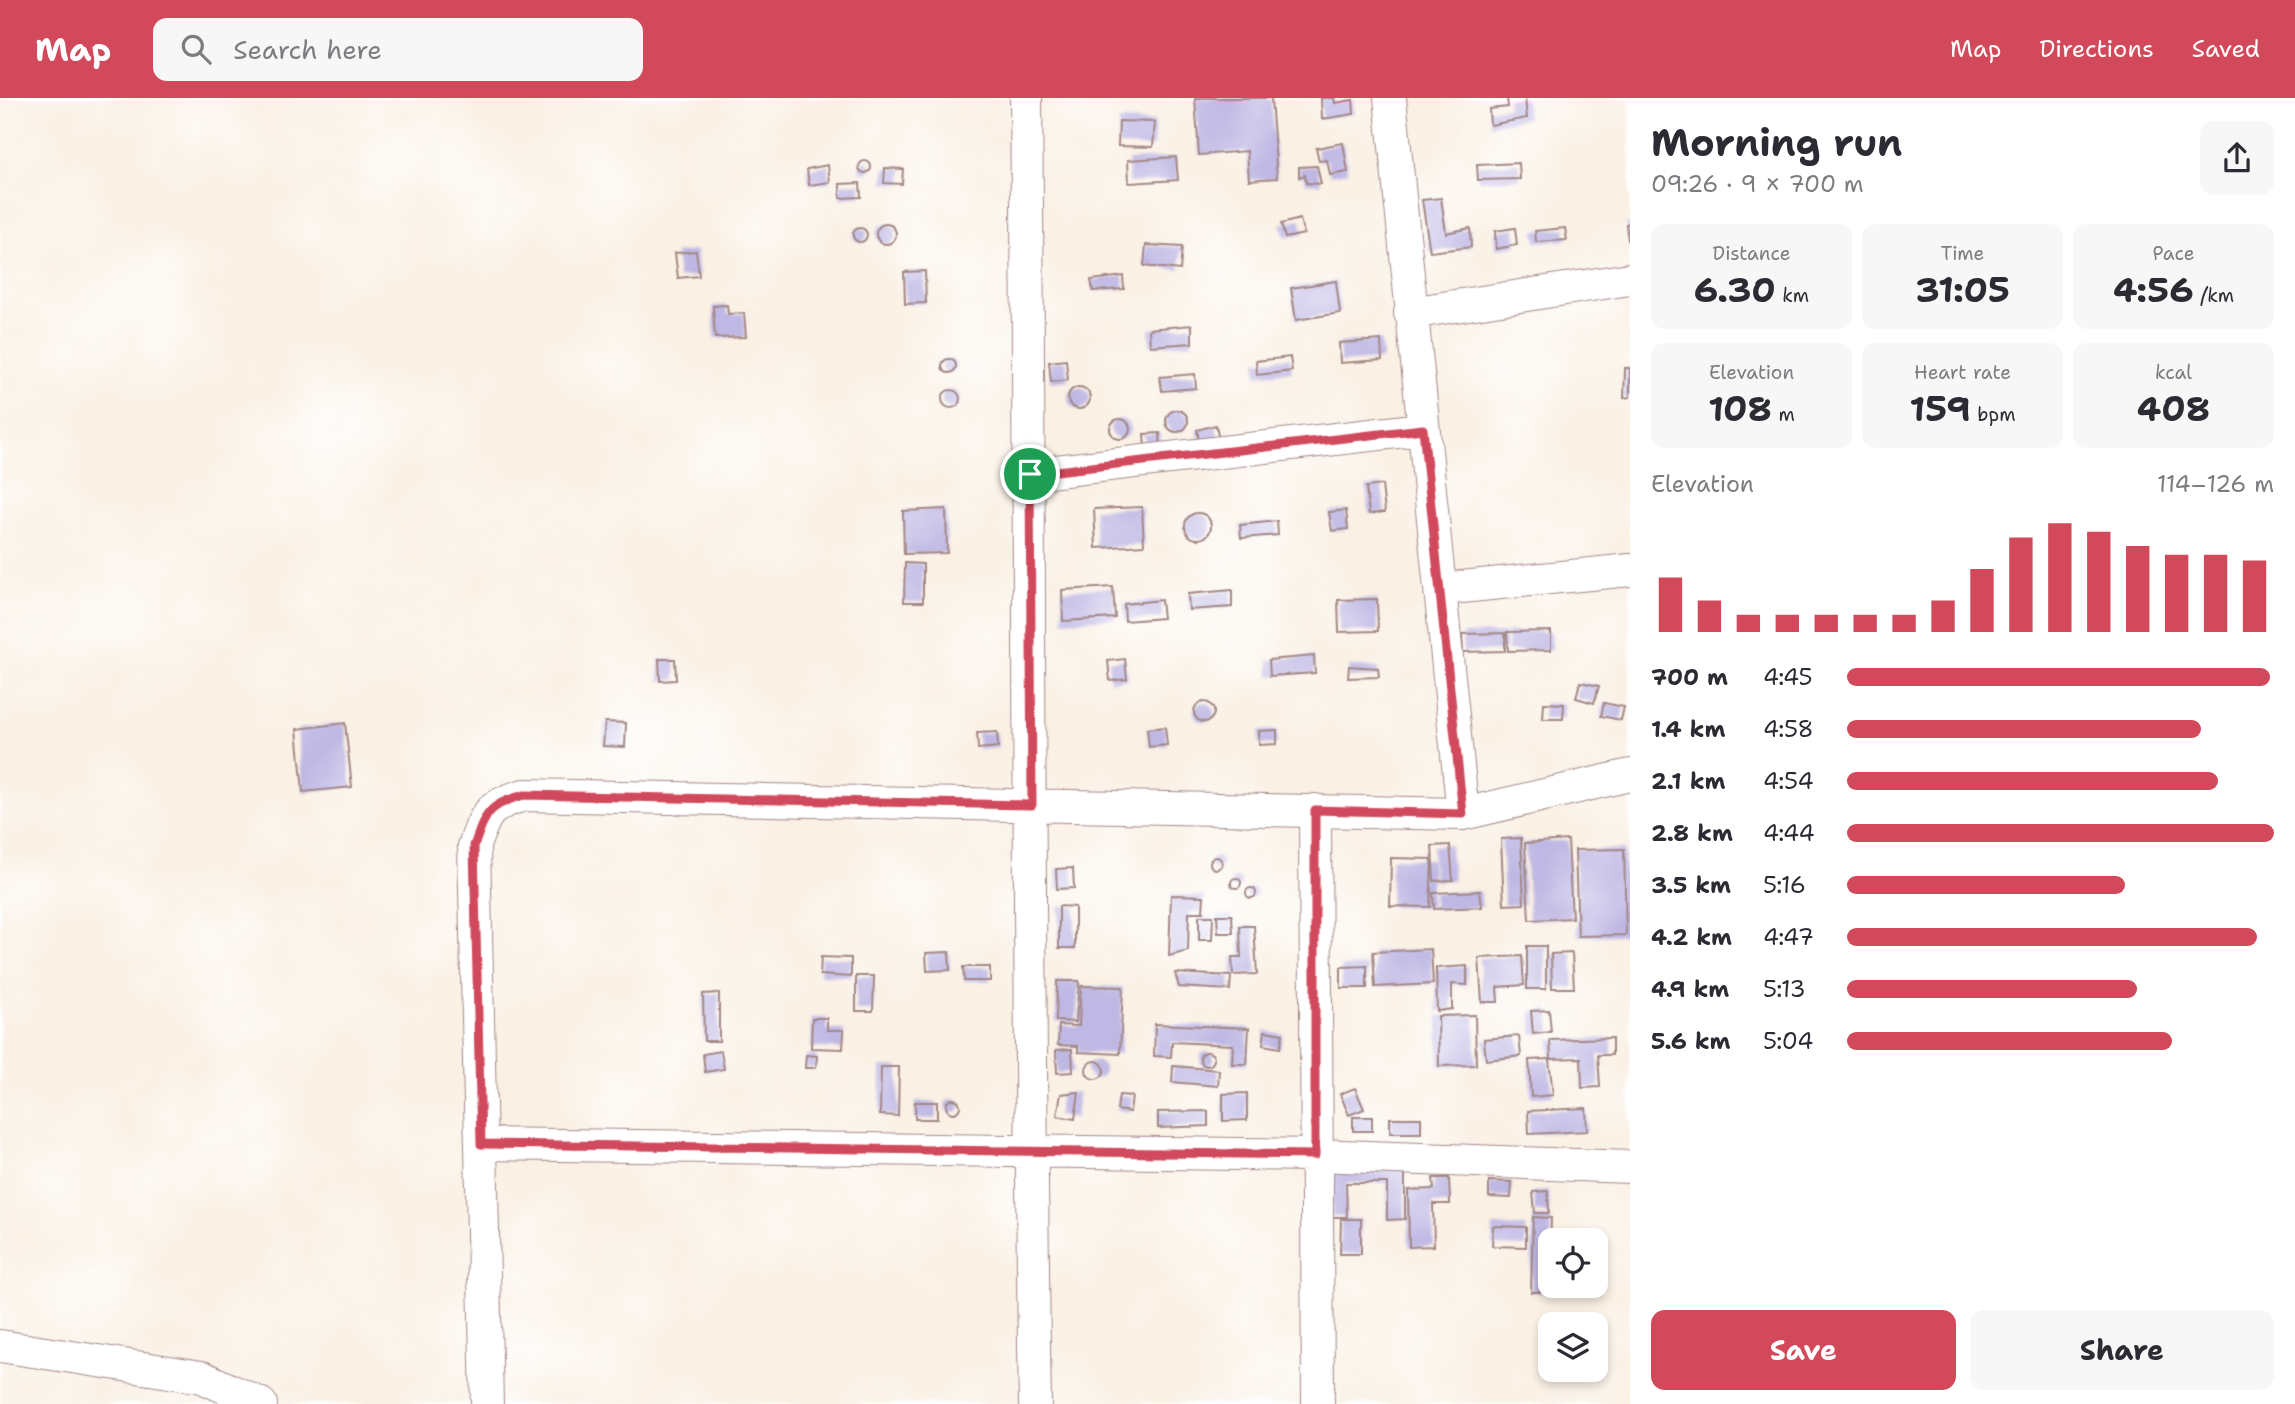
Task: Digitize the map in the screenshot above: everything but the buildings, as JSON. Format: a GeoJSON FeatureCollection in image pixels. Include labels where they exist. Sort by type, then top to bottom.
{"type":"FeatureCollection","features":[{"type":"Feature","properties":{"kind":"street"},"geometry":{"type":"LineString","coordinates":[[1026,98],[1032,805],[1031,1152],[1035,1404]]}},
{"type":"Feature","properties":{"kind":"street"},"geometry":{"type":"LineString","coordinates":[[1390,98],[1463,814]]}},
{"type":"Feature","properties":{"kind":"street"},"geometry":{"type":"LineString","coordinates":[[1410,313],[1630,279]]}},
{"type":"Feature","properties":{"kind":"street"},"geometry":{"type":"LineString","coordinates":[[1030,474],[1423,429]]}},
{"type":"Feature","properties":{"kind":"street"},"geometry":{"type":"LineString","coordinates":[[1442,589],[1630,570]]}},
{"type":"Feature","properties":{"kind":"street"},"geometry":{"type":"LineString","coordinates":[[487,1404],[474,846],[485,814],[499,802],[524,795],[1463,814],[1630,775]]}},
{"type":"Feature","properties":{"kind":"street"},"geometry":{"type":"LineString","coordinates":[[1315,810],[1318,1404]]}},
{"type":"Feature","properties":{"kind":"street"},"geometry":{"type":"LineString","coordinates":[[481,1144],[1315,1155],[1630,1167]]}},
{"type":"Feature","properties":{"kind":"street"},"geometry":{"type":"LineString","coordinates":[[0,1346],[202,1377],[261,1404]]}},
{"type":"Feature","properties":{"kind":"route"},"geometry":{"type":"LineString","coordinates":[[1423,429],[1442,589],[1463,814],[1315,810],[1315,1155],[481,1144],[474,846],[485,814],[499,802],[524,795],[1032,805],[1030,474],[1423,429]]}}]}
